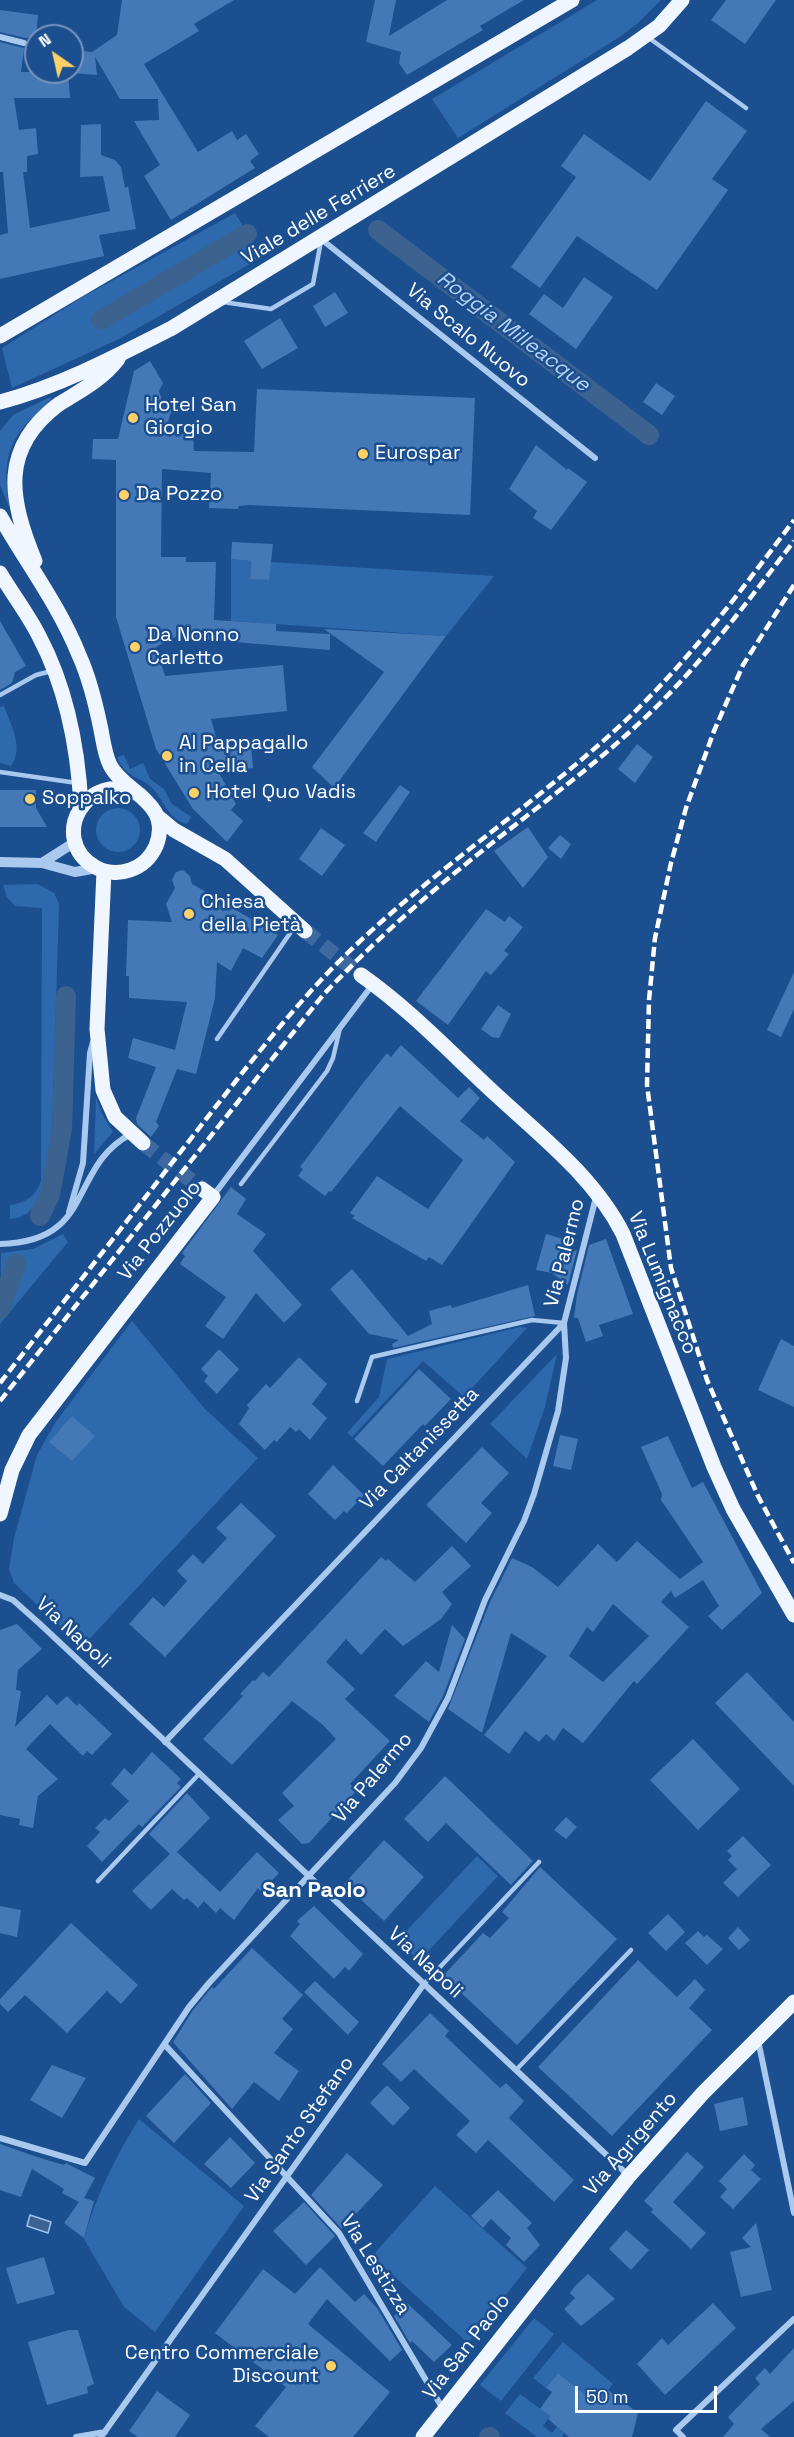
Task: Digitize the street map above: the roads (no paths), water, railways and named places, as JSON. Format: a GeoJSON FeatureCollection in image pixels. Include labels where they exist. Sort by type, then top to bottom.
{"type":"FeatureCollection","features":[{"type":"Feature","properties":{"kind":"main road"},"geometry":{"type":"LineString","coordinates":[[0,336],[572,0]]}},
{"type":"Feature","properties":{"kind":"main road","name":"Viale delle Ferriere"},"geometry":{"type":"LineString","coordinates":[[0,402],[23,396],[123,353],[217,301],[321,239],[646,36],[682,0]]}},
{"type":"Feature","properties":{"kind":"main road"},"geometry":{"type":"LineString","coordinates":[[51,600],[13,502],[10,476],[14,455],[26,431],[39,418],[94,382],[123,353]]}},
{"type":"Feature","properties":{"kind":"main road"},"geometry":{"type":"LineString","coordinates":[[0,516],[70,634],[86,673],[110,766],[150,804],[157,816],[174,830],[225,859],[301,928]]}},
{"type":"Feature","properties":{"kind":"main road"},"geometry":{"type":"LineString","coordinates":[[0,573],[34,626],[55,670],[75,744],[81,806],[73,829],[75,842],[82,856],[100,869],[127,871],[147,860],[158,840],[157,816]]}},
{"type":"Feature","properties":{"kind":"main road"},"geometry":{"type":"LineString","coordinates":[[81,806],[93,795],[108,788],[125,788],[140,795]]}},
{"type":"Feature","properties":{"kind":"main road"},"geometry":{"type":"LineString","coordinates":[[100,869],[97,1029],[103,1090],[115,1117],[137,1138]]}},
{"type":"Feature","properties":{"kind":"main road","name":"Via Lumignacco"},"geometry":{"type":"LineString","coordinates":[[367,979],[482,1082],[597,1193],[622,1234],[685,1399],[723,1488],[794,1615]]}},
{"type":"Feature","properties":{"kind":"main road","name":"Via Pozzuolo"},"geometry":{"type":"LineString","coordinates":[[0,1514],[12,1470],[37,1422],[208,1193]]}},
{"type":"Feature","properties":{"kind":"main road","name":"Via Agrigento"},"geometry":{"type":"LineString","coordinates":[[544,2283],[629,2176],[703,2094],[794,2002]]}},
{"type":"Feature","properties":{"kind":"main road","name":"Via San Paolo"},"geometry":{"type":"LineString","coordinates":[[423,2437],[544,2283]]}},
{"type":"Feature","properties":{"kind":"street"},"geometry":{"type":"LineString","coordinates":[[0,37],[24,43]]}},
{"type":"Feature","properties":{"kind":"street","name":"Via Scalo Nuovo"},"geometry":{"type":"LineString","coordinates":[[321,239],[595,458]]}},
{"type":"Feature","properties":{"kind":"street"},"geometry":{"type":"LineString","coordinates":[[42,863],[75,842]]}},
{"type":"Feature","properties":{"kind":"street"},"geometry":{"type":"LineString","coordinates":[[0,862],[42,863],[75,872],[100,869]]}},
{"type":"Feature","properties":{"kind":"street","name":"Via Pozzuolo"},"geometry":{"type":"LineString","coordinates":[[208,1193],[340,1028],[367,979]]}},
{"type":"Feature","properties":{"kind":"street"},"geometry":{"type":"LineString","coordinates":[[69,1212],[83,1163],[90,1053],[97,1029]]}},
{"type":"Feature","properties":{"kind":"street"},"geometry":{"type":"LineString","coordinates":[[0,1244],[27,1242],[56,1230],[108,1150],[137,1138]]}},
{"type":"Feature","properties":{"kind":"street","name":"Via Palermo"},"geometry":{"type":"LineString","coordinates":[[0,2138],[85,2163],[209,1983],[395,1783],[421,1748],[448,1698],[492,1585],[524,1521],[546,1457],[565,1374],[564,1323],[597,1193]]}},
{"type":"Feature","properties":{"kind":"street","name":"Via Caltanissetta"},"geometry":{"type":"LineString","coordinates":[[165,1742],[564,1323]]}},
{"type":"Feature","properties":{"kind":"street","name":"Via Napoli"},"geometry":{"type":"LineString","coordinates":[[0,1595],[14,1600],[629,2176]]}},
{"type":"Feature","properties":{"kind":"street","name":"Via Santo Stefano"},"geometry":{"type":"LineString","coordinates":[[76,2437],[103,2434],[196,2307],[287,2174],[424,1984]]}},
{"type":"Feature","properties":{"kind":"street"},"geometry":{"type":"LineString","coordinates":[[758,2039],[794,2213]]}},
{"type":"Feature","properties":{"kind":"street","name":"Via Lestizza"},"geometry":{"type":"LineString","coordinates":[[165,2045],[287,2174],[339,2233],[444,2410]]}},
{"type":"Feature","properties":{"kind":"street"},"geometry":{"type":"LineString","coordinates":[[683,2437],[676,2430],[794,2319]]}},
{"type":"Feature","properties":{"kind":"lane"},"geometry":{"type":"LineString","coordinates":[[646,36],[746,108]]}},
{"type":"Feature","properties":{"kind":"lane"},"geometry":{"type":"LineString","coordinates":[[217,301],[271,309],[313,284],[321,239]]}},
{"type":"Feature","properties":{"kind":"lane"},"geometry":{"type":"LineString","coordinates":[[0,695],[36,675],[55,670]]}},
{"type":"Feature","properties":{"kind":"lane"},"geometry":{"type":"LineString","coordinates":[[0,771],[80,783]]}},
{"type":"Feature","properties":{"kind":"lane"},"geometry":{"type":"LineString","coordinates":[[217,1039],[301,928]]}},
{"type":"Feature","properties":{"kind":"lane"},"geometry":{"type":"LineString","coordinates":[[241,1184],[327,1071],[336,1050],[340,1028]]}},
{"type":"Feature","properties":{"kind":"lane"},"geometry":{"type":"LineString","coordinates":[[357,1401],[372,1357],[532,1320],[564,1323]]}},
{"type":"Feature","properties":{"kind":"lane"},"geometry":{"type":"LineString","coordinates":[[98,1881],[199,1774]]}},
{"type":"Feature","properties":{"kind":"lane","name":"Via Santo Stefano"},"geometry":{"type":"LineString","coordinates":[[424,1984],[539,1862]]}},
{"type":"Feature","properties":{"kind":"lane"},"geometry":{"type":"LineString","coordinates":[[516,2070],[631,1950]]}},
{"type":"Feature","properties":{"kind":"waterway","name":"Roggia Milleacque"},"geometry":{"type":"LineString","coordinates":[[378,230],[649,435]]}},
{"type":"Feature","properties":{"kind":"waterway","name":"Roggia Milleacque"},"geometry":{"type":"LineString","coordinates":[[101,320],[247,234]]}},
{"type":"Feature","properties":{"kind":"waterway"},"geometry":{"type":"LineString","coordinates":[[40,1216],[50,1195],[62,1129],[66,996]]}},
{"type":"Feature","properties":{"kind":"waterway"},"geometry":{"type":"LineString","coordinates":[[0,1309],[16,1264]]}},
{"type":"Feature","properties":{"kind":"tunnel"},"geometry":{"type":"LineString","coordinates":[[305,931],[361,975]]}},
{"type":"Feature","properties":{"kind":"tunnel"},"geometry":{"type":"LineString","coordinates":[[143,1143],[202,1189]]}},
{"type":"Feature","properties":{"kind":"railway"},"geometry":{"type":"LineString","coordinates":[[0,1383],[244,1070],[321,980],[393,912],[586,756],[647,700],[692,651],[794,520]]}},
{"type":"Feature","properties":{"kind":"railway"},"geometry":{"type":"LineString","coordinates":[[0,1401],[323,995],[417,905],[589,766],[656,707],[718,638],[794,541]]}},
{"type":"Feature","properties":{"kind":"railway"},"geometry":{"type":"LineString","coordinates":[[794,585],[743,665],[714,731],[686,808],[671,863],[655,938],[649,1000],[647,1085],[671,1268],[707,1380],[758,1496],[794,1563]]}},
{"type":"Feature","properties":{"kind":"place","name":"Hotel San Giorgio"},"geometry":{"type":"Point","coordinates":[133,418]}},
{"type":"Feature","properties":{"kind":"place","name":"Eurospar"},"geometry":{"type":"Point","coordinates":[363,454]}},
{"type":"Feature","properties":{"kind":"place","name":"Da Pozzo"},"geometry":{"type":"Point","coordinates":[124,495]}},
{"type":"Feature","properties":{"kind":"place","name":"Da Nonno Carletto"},"geometry":{"type":"Point","coordinates":[135,647]}},
{"type":"Feature","properties":{"kind":"place","name":"Al Pappagallo in Cella"},"geometry":{"type":"Point","coordinates":[167,756]}},
{"type":"Feature","properties":{"kind":"place","name":"Hotel Quo Vadis"},"geometry":{"type":"Point","coordinates":[194,793]}},
{"type":"Feature","properties":{"kind":"place","name":"Soppalko"},"geometry":{"type":"Point","coordinates":[30,799]}},
{"type":"Feature","properties":{"kind":"place","name":"Chiesa della Pietà"},"geometry":{"type":"Point","coordinates":[189,914]}},
{"type":"Feature","properties":{"kind":"place","name":"Centro Commerciale Discount"},"geometry":{"type":"Point","coordinates":[331,2366]}},
{"type":"Feature","properties":{"kind":"district","name":"San Paolo"},"geometry":{"type":"Point","coordinates":[314,1891]}}]}
